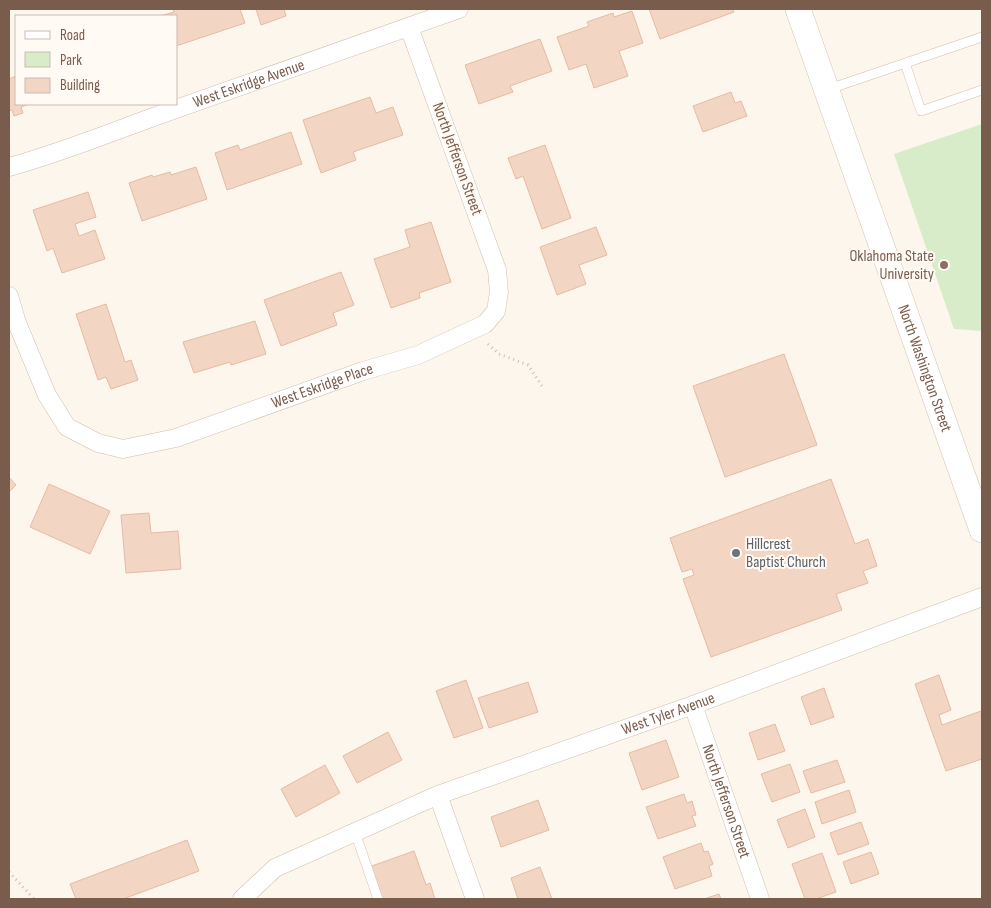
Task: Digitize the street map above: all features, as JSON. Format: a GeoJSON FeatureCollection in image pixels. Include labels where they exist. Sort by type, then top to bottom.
{"type":"FeatureCollection","features":[{"type":"Feature","properties":{"kind":"main road","name":"North Washington Street"},"geometry":{"type":"LineString","coordinates":[[798,9],[982,530]]}},
{"type":"Feature","properties":{"kind":"street","name":"West Eskridge Avenue"},"geometry":{"type":"LineString","coordinates":[[9,167],[63,151],[114,131],[291,70],[459,9]]}},
{"type":"Feature","properties":{"kind":"street","name":"North Jefferson Street"},"geometry":{"type":"LineString","coordinates":[[409,27],[497,270],[499,292]]}},
{"type":"Feature","properties":{"kind":"street","name":"West Eskridge Place"},"geometry":{"type":"LineString","coordinates":[[9,296],[17,323],[47,395],[67,427],[98,443],[123,449],[176,438],[319,386],[418,356],[485,324],[496,311],[499,292]]}},
{"type":"Feature","properties":{"kind":"street","name":"West Tyler Avenue"},"geometry":{"type":"LineString","coordinates":[[242,899],[274,868],[438,795],[693,704],[982,596]]}},
{"type":"Feature","properties":{"kind":"street","name":"North Jefferson Street"},"geometry":{"type":"LineString","coordinates":[[693,704],[760,899]]}},
{"type":"Feature","properties":{"kind":"street"},"geometry":{"type":"LineString","coordinates":[[438,795],[475,899]]}},
{"type":"Feature","properties":{"kind":"lane"},"geometry":{"type":"LineString","coordinates":[[826,90],[982,37]]}},
{"type":"Feature","properties":{"kind":"lane"},"geometry":{"type":"LineString","coordinates":[[905,63],[921,111],[982,90]]}},
{"type":"Feature","properties":{"kind":"lane"},"geometry":{"type":"LineString","coordinates":[[355,832],[378,899]]}},
{"type":"Feature","properties":{"kind":"path"},"geometry":{"type":"LineString","coordinates":[[474,329],[499,354],[528,365],[544,389]]}},
{"type":"Feature","properties":{"kind":"path"},"geometry":{"type":"LineString","coordinates":[[9,872],[34,899]]}},
{"type":"Feature","properties":{"kind":"green space"},"geometry":{"type":"Polygon","coordinates":[[[982,124],[982,331],[954,329],[894,154],[982,124]]]}},
{"type":"Feature","properties":{"kind":"building"},"geometry":{"type":"Polygon","coordinates":[[[173,9],[240,9],[245,23],[178,45],[178,15],[164,15],[174,12],[173,9]]]}},
{"type":"Feature","properties":{"kind":"building"},"geometry":{"type":"Polygon","coordinates":[[[256,9],[284,9],[286,16],[261,25],[256,9]]]}},
{"type":"Feature","properties":{"kind":"building"},"geometry":{"type":"Polygon","coordinates":[[[649,9],[733,9],[734,12],[660,39],[649,9]]]}},
{"type":"Feature","properties":{"kind":"building"},"geometry":{"type":"Polygon","coordinates":[[[632,11],[643,43],[619,51],[628,76],[594,88],[586,64],[569,70],[557,37],[589,26],[587,22],[613,13],[614,17],[632,11]]]}},
{"type":"Feature","properties":{"kind":"building"},"geometry":{"type":"Polygon","coordinates":[[[540,39],[552,71],[510,86],[513,92],[479,104],[465,65],[540,39]]]}},
{"type":"Feature","properties":{"kind":"building"},"geometry":{"type":"Polygon","coordinates":[[[15,76],[15,105],[26,105],[21,107],[23,113],[14,116],[12,110],[9,111],[9,79],[15,76]]]}},
{"type":"Feature","properties":{"kind":"building"},"geometry":{"type":"Polygon","coordinates":[[[731,92],[735,103],[741,101],[747,116],[703,132],[693,106],[731,92]]]}},
{"type":"Feature","properties":{"kind":"building"},"geometry":{"type":"Polygon","coordinates":[[[370,97],[376,113],[393,107],[403,135],[353,152],[356,160],[321,173],[303,120],[370,97]]]}},
{"type":"Feature","properties":{"kind":"building"},"geometry":{"type":"Polygon","coordinates":[[[291,132],[302,164],[227,190],[215,153],[238,145],[240,150],[291,132]]]}},
{"type":"Feature","properties":{"kind":"building"},"geometry":{"type":"Polygon","coordinates":[[[545,145],[571,218],[542,229],[523,176],[516,179],[508,158],[545,145]]]}},
{"type":"Feature","properties":{"kind":"building"},"geometry":{"type":"Polygon","coordinates":[[[196,167],[207,199],[142,221],[129,183],[152,175],[153,177],[170,172],[171,175],[196,167]]]}},
{"type":"Feature","properties":{"kind":"building"},"geometry":{"type":"Polygon","coordinates":[[[88,192],[96,217],[75,224],[79,236],[95,230],[105,259],[62,273],[53,248],[47,251],[33,210],[88,192]]]}},
{"type":"Feature","properties":{"kind":"building"},"geometry":{"type":"Polygon","coordinates":[[[431,222],[451,282],[419,293],[420,298],[391,308],[374,259],[410,247],[405,230],[431,222]]]}},
{"type":"Feature","properties":{"kind":"building"},"geometry":{"type":"Polygon","coordinates":[[[596,227],[607,255],[579,265],[586,284],[557,295],[540,247],[596,227]]]}},
{"type":"Feature","properties":{"kind":"building"},"geometry":{"type":"Polygon","coordinates":[[[341,272],[354,305],[333,313],[337,325],[281,346],[264,300],[341,272]]]}},
{"type":"Feature","properties":{"kind":"building"},"geometry":{"type":"Polygon","coordinates":[[[106,304],[125,362],[131,360],[138,380],[111,389],[106,377],[98,380],[76,314],[106,304]]]}},
{"type":"Feature","properties":{"kind":"building"},"geometry":{"type":"Polygon","coordinates":[[[255,321],[266,354],[231,365],[230,362],[194,373],[183,342],[255,321]]]}},
{"type":"Feature","properties":{"kind":"building"},"geometry":{"type":"Polygon","coordinates":[[[784,354],[817,445],[725,477],[693,386],[784,354]]]}},
{"type":"Feature","properties":{"kind":"building"},"geometry":{"type":"Polygon","coordinates":[[[9,477],[16,485],[9,492],[9,477]]]}},
{"type":"Feature","properties":{"kind":"building"},"geometry":{"type":"Polygon","coordinates":[[[831,479],[855,544],[868,539],[877,566],[863,571],[868,583],[836,594],[842,610],[711,657],[683,579],[694,575],[692,569],[682,572],[670,538],[831,479]]]}},
{"type":"Feature","properties":{"kind":"building"},"geometry":{"type":"Polygon","coordinates":[[[49,484],[110,511],[90,554],[30,527],[49,484]]]}},
{"type":"Feature","properties":{"kind":"building"},"geometry":{"type":"Polygon","coordinates":[[[149,513],[151,533],[178,531],[181,569],[126,573],[121,515],[149,513]]]}},
{"type":"Feature","properties":{"kind":"building"},"geometry":{"type":"Polygon","coordinates":[[[939,675],[951,710],[939,715],[942,725],[981,711],[982,714],[982,759],[946,771],[915,684],[939,675]]]}},
{"type":"Feature","properties":{"kind":"building"},"geometry":{"type":"Polygon","coordinates":[[[466,680],[483,728],[454,738],[436,691],[466,680]]]}},
{"type":"Feature","properties":{"kind":"building"},"geometry":{"type":"Polygon","coordinates":[[[528,682],[538,712],[489,728],[478,698],[528,682]]]}},
{"type":"Feature","properties":{"kind":"building"},"geometry":{"type":"Polygon","coordinates":[[[824,688],[834,717],[811,725],[801,697],[824,688]]]}},
{"type":"Feature","properties":{"kind":"building"},"geometry":{"type":"Polygon","coordinates":[[[775,724],[785,751],[758,760],[749,733],[775,724]]]}},
{"type":"Feature","properties":{"kind":"building"},"geometry":{"type":"Polygon","coordinates":[[[388,732],[402,760],[357,783],[343,756],[388,732]]]}},
{"type":"Feature","properties":{"kind":"building"},"geometry":{"type":"Polygon","coordinates":[[[666,740],[679,777],[642,790],[629,753],[666,740]]]}},
{"type":"Feature","properties":{"kind":"building"},"geometry":{"type":"Polygon","coordinates":[[[837,760],[845,782],[811,793],[803,771],[837,760]]]}},
{"type":"Feature","properties":{"kind":"building"},"geometry":{"type":"Polygon","coordinates":[[[790,764],[800,792],[772,802],[761,774],[790,764]]]}},
{"type":"Feature","properties":{"kind":"building"},"geometry":{"type":"Polygon","coordinates":[[[325,765],[340,793],[296,817],[281,789],[325,765]]]}},
{"type":"Feature","properties":{"kind":"building"},"geometry":{"type":"Polygon","coordinates":[[[849,790],[856,812],[822,824],[815,802],[849,790]]]}},
{"type":"Feature","properties":{"kind":"building"},"geometry":{"type":"Polygon","coordinates":[[[684,794],[687,803],[692,801],[696,815],[692,816],[696,826],[658,839],[646,807],[684,794]]]}},
{"type":"Feature","properties":{"kind":"building"},"geometry":{"type":"Polygon","coordinates":[[[538,800],[549,830],[501,847],[491,817],[538,800]]]}},
{"type":"Feature","properties":{"kind":"building"},"geometry":{"type":"Polygon","coordinates":[[[805,809],[815,837],[788,848],[777,820],[805,809]]]}},
{"type":"Feature","properties":{"kind":"building"},"geometry":{"type":"Polygon","coordinates":[[[861,822],[869,844],[838,855],[830,833],[861,822]]]}},
{"type":"Feature","properties":{"kind":"building"},"geometry":{"type":"Polygon","coordinates":[[[187,840],[199,871],[123,899],[76,899],[70,884],[187,840]]]}},
{"type":"Feature","properties":{"kind":"building"},"geometry":{"type":"Polygon","coordinates":[[[701,843],[704,852],[708,851],[713,864],[709,866],[712,876],[675,889],[663,857],[701,843]]]}},
{"type":"Feature","properties":{"kind":"building"},"geometry":{"type":"Polygon","coordinates":[[[414,851],[426,885],[430,883],[435,899],[381,899],[369,867],[414,851]]]}},
{"type":"Feature","properties":{"kind":"building"},"geometry":{"type":"Polygon","coordinates":[[[871,852],[879,874],[851,884],[843,862],[871,852]]]}},
{"type":"Feature","properties":{"kind":"building"},"geometry":{"type":"Polygon","coordinates":[[[822,853],[836,892],[816,899],[805,899],[792,864],[822,853]]]}},
{"type":"Feature","properties":{"kind":"building"},"geometry":{"type":"Polygon","coordinates":[[[540,867],[552,899],[518,899],[511,878],[540,867]]]}},
{"type":"Feature","properties":{"kind":"building"},"geometry":{"type":"Polygon","coordinates":[[[719,894],[721,899],[704,899],[719,894]]]}},
{"type":"Feature","properties":{"kind":"place","name":"Oklahoma State University"},"geometry":{"type":"Point","coordinates":[944,265]}},
{"type":"Feature","properties":{"kind":"place","name":"Hillcrest Baptist Church"},"geometry":{"type":"Point","coordinates":[736,553]}}]}
